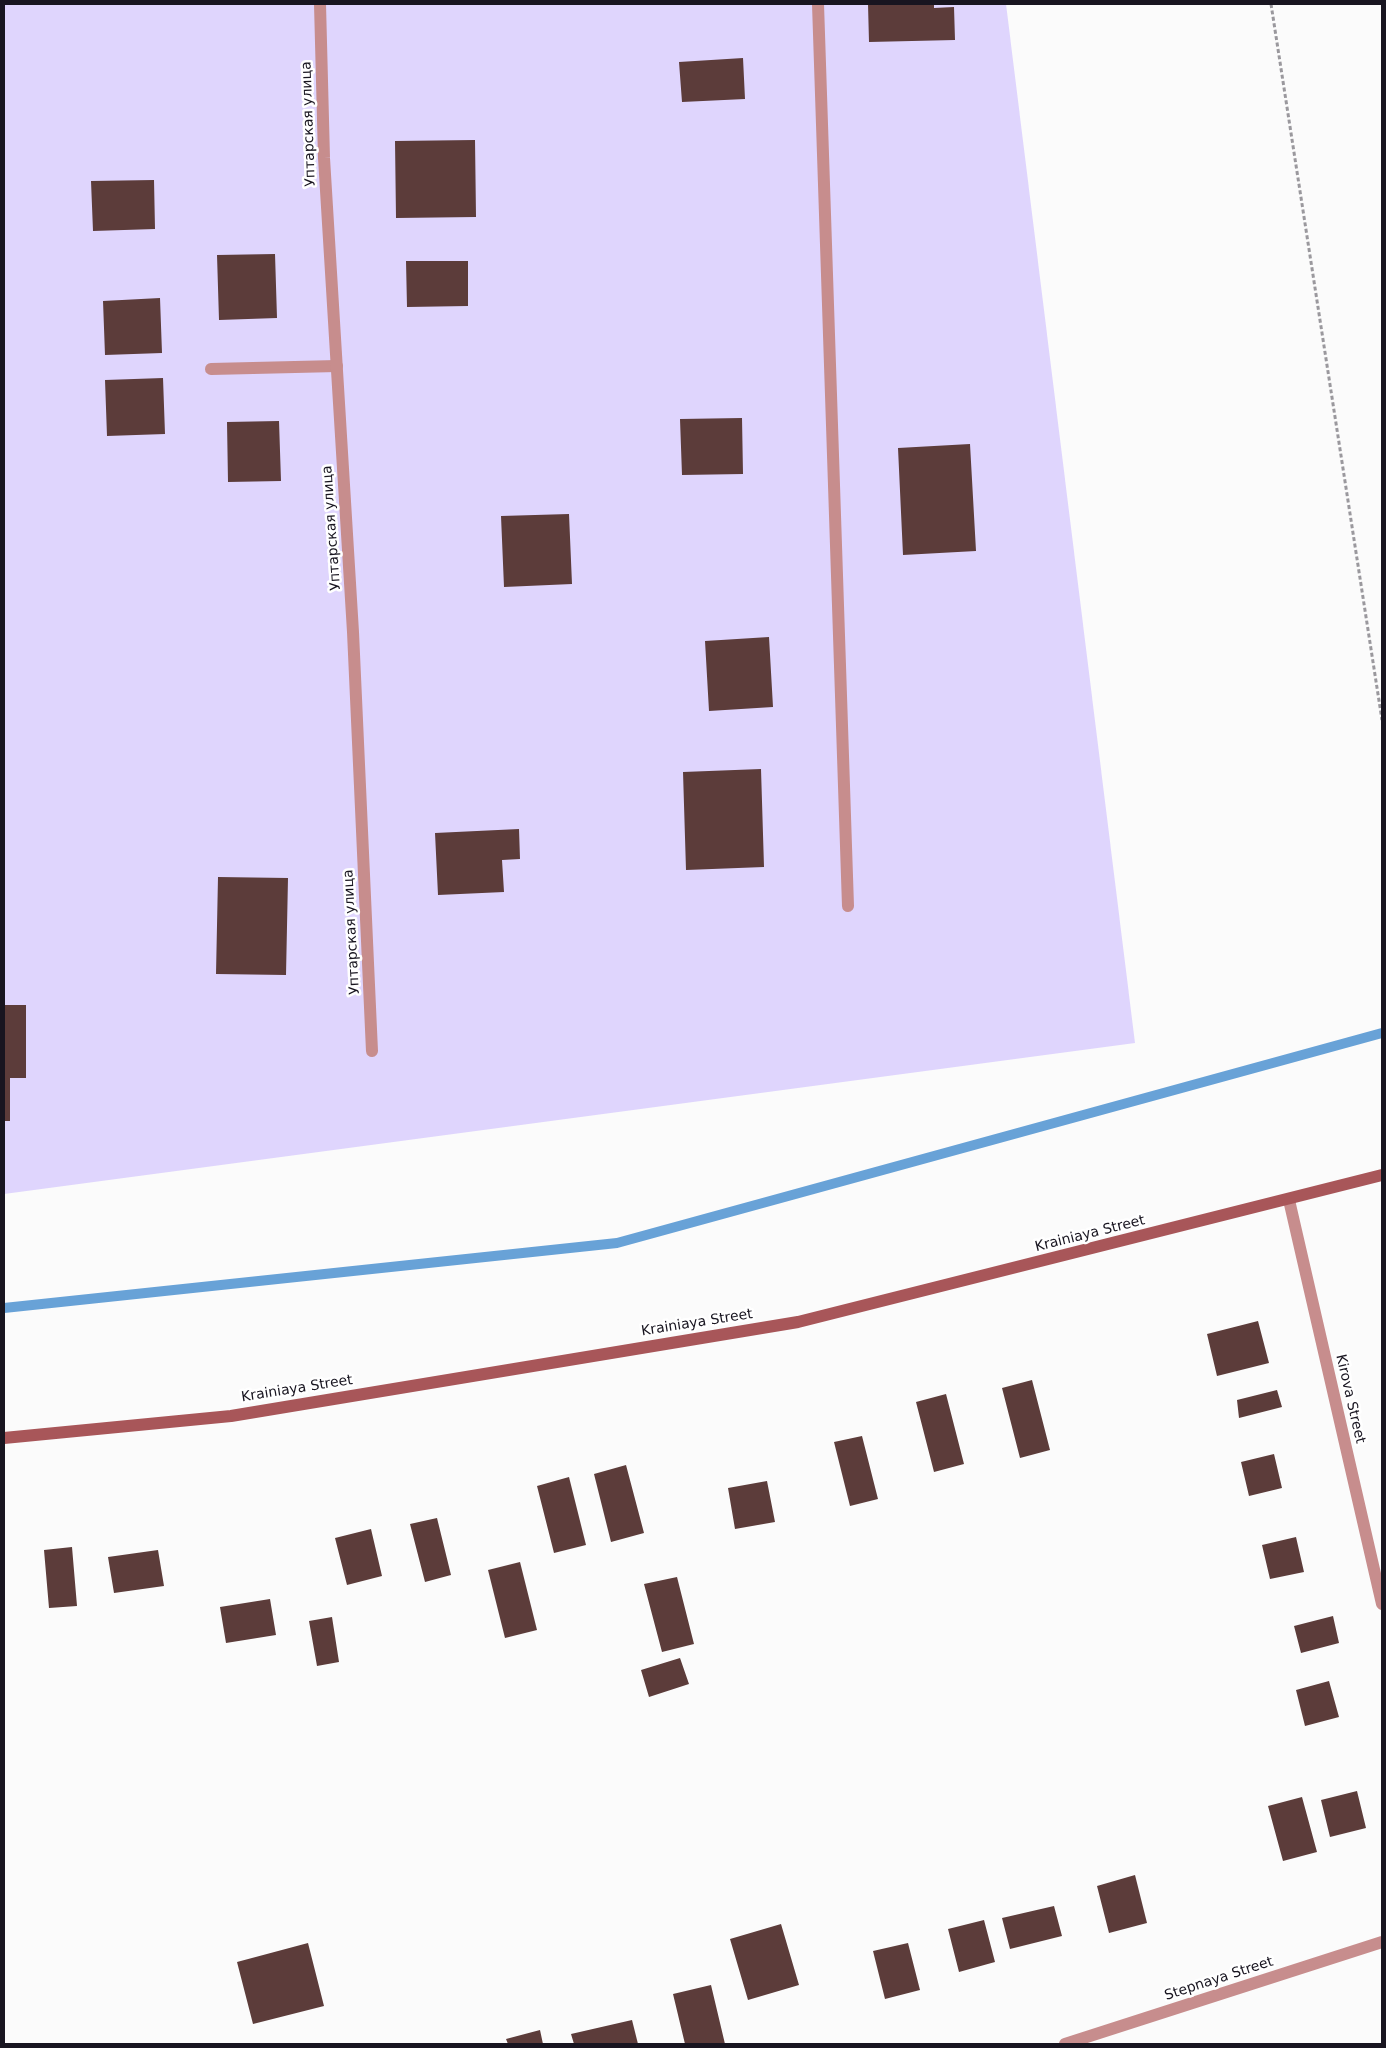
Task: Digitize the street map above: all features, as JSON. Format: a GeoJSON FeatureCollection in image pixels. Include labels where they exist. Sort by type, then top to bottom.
{"type":"FeatureCollection","features":[{"type":"Feature","properties":{"kind":"main road","name":"Krainiaya Street"},"geometry":{"type":"LineString","coordinates":[[4,1438],[231,1416],[798,1322],[1288,1200],[1382,1174]]}},
{"type":"Feature","properties":{"kind":"street","name":"Уптарская улица"},"geometry":{"type":"LineString","coordinates":[[320,4],[324,158],[354,632],[372,1051]]}},
{"type":"Feature","properties":{"kind":"street"},"geometry":{"type":"LineString","coordinates":[[818,4],[848,906]]}},
{"type":"Feature","properties":{"kind":"street"},"geometry":{"type":"LineString","coordinates":[[211,369],[337,366]]}},
{"type":"Feature","properties":{"kind":"street","name":"Kirova Street"},"geometry":{"type":"LineString","coordinates":[[1288,1200],[1382,1604]]}},
{"type":"Feature","properties":{"kind":"street","name":"Stepnaya Street"},"geometry":{"type":"LineString","coordinates":[[1065,2044],[1382,1942]]}},
{"type":"Feature","properties":{"kind":"path"},"geometry":{"type":"LineString","coordinates":[[1271,4],[1382,720]]}},
{"type":"Feature","properties":{"kind":"shaded area"},"geometry":{"type":"Polygon","coordinates":[[[4,4],[1006,4],[1135,1043],[4,1194],[4,4]]]}},
{"type":"Feature","properties":{"kind":"building"},"geometry":{"type":"Polygon","coordinates":[[[868,4],[934,4],[934,8],[954,7],[955,40],[869,42],[868,4]]]}},
{"type":"Feature","properties":{"kind":"building"},"geometry":{"type":"Polygon","coordinates":[[[743,58],[745,99],[682,102],[679,62],[743,58]]]}},
{"type":"Feature","properties":{"kind":"building"},"geometry":{"type":"Polygon","coordinates":[[[475,140],[476,217],[396,218],[395,141],[475,140]]]}},
{"type":"Feature","properties":{"kind":"building"},"geometry":{"type":"Polygon","coordinates":[[[154,180],[155,229],[93,231],[91,181],[154,180]]]}},
{"type":"Feature","properties":{"kind":"building"},"geometry":{"type":"Polygon","coordinates":[[[275,254],[277,318],[219,320],[217,255],[275,254]]]}},
{"type":"Feature","properties":{"kind":"building"},"geometry":{"type":"Polygon","coordinates":[[[406,261],[468,261],[468,306],[407,307],[406,261]]]}},
{"type":"Feature","properties":{"kind":"building"},"geometry":{"type":"Polygon","coordinates":[[[160,298],[162,353],[105,355],[103,301],[160,298]]]}},
{"type":"Feature","properties":{"kind":"building"},"geometry":{"type":"Polygon","coordinates":[[[163,378],[165,434],[107,436],[105,380],[163,378]]]}},
{"type":"Feature","properties":{"kind":"building"},"geometry":{"type":"Polygon","coordinates":[[[742,418],[743,474],[682,475],[680,419],[742,418]]]}},
{"type":"Feature","properties":{"kind":"building"},"geometry":{"type":"Polygon","coordinates":[[[279,421],[281,481],[228,482],[227,422],[279,421]]]}},
{"type":"Feature","properties":{"kind":"building"},"geometry":{"type":"Polygon","coordinates":[[[970,444],[976,551],[903,555],[898,448],[970,444]]]}},
{"type":"Feature","properties":{"kind":"building"},"geometry":{"type":"Polygon","coordinates":[[[569,514],[572,584],[504,587],[501,516],[569,514]]]}},
{"type":"Feature","properties":{"kind":"building"},"geometry":{"type":"Polygon","coordinates":[[[769,637],[773,707],[709,711],[705,641],[769,637]]]}},
{"type":"Feature","properties":{"kind":"building"},"geometry":{"type":"Polygon","coordinates":[[[761,769],[764,867],[686,870],[683,772],[761,769]]]}},
{"type":"Feature","properties":{"kind":"building"},"geometry":{"type":"Polygon","coordinates":[[[519,829],[520,859],[502,860],[504,892],[438,895],[435,833],[519,829]]]}},
{"type":"Feature","properties":{"kind":"building"},"geometry":{"type":"Polygon","coordinates":[[[218,877],[288,878],[286,975],[216,974],[218,877]]]}},
{"type":"Feature","properties":{"kind":"building"},"geometry":{"type":"Polygon","coordinates":[[[4,1005],[26,1005],[26,1078],[10,1078],[10,1121],[4,1121],[4,1005]]]}},
{"type":"Feature","properties":{"kind":"building"},"geometry":{"type":"Polygon","coordinates":[[[1258,1321],[1269,1363],[1217,1376],[1207,1334],[1258,1321]]]}},
{"type":"Feature","properties":{"kind":"building"},"geometry":{"type":"Polygon","coordinates":[[[1032,1380],[1050,1450],[1020,1458],[1002,1388],[1032,1380]]]}},
{"type":"Feature","properties":{"kind":"building"},"geometry":{"type":"Polygon","coordinates":[[[1277,1390],[1282,1407],[1239,1418],[1237,1400],[1277,1390]]]}},
{"type":"Feature","properties":{"kind":"building"},"geometry":{"type":"Polygon","coordinates":[[[946,1394],[964,1464],[934,1472],[916,1402],[946,1394]]]}},
{"type":"Feature","properties":{"kind":"building"},"geometry":{"type":"Polygon","coordinates":[[[862,1436],[878,1499],[850,1506],[834,1442],[862,1436]]]}},
{"type":"Feature","properties":{"kind":"building"},"geometry":{"type":"Polygon","coordinates":[[[1274,1454],[1282,1488],[1249,1496],[1241,1462],[1274,1454]]]}},
{"type":"Feature","properties":{"kind":"building"},"geometry":{"type":"Polygon","coordinates":[[[626,1465],[644,1533],[611,1542],[594,1474],[626,1465]]]}},
{"type":"Feature","properties":{"kind":"building"},"geometry":{"type":"Polygon","coordinates":[[[569,1477],[586,1545],[554,1553],[537,1486],[569,1477]]]}},
{"type":"Feature","properties":{"kind":"building"},"geometry":{"type":"Polygon","coordinates":[[[767,1481],[775,1522],[735,1529],[728,1488],[767,1481]]]}},
{"type":"Feature","properties":{"kind":"building"},"geometry":{"type":"Polygon","coordinates":[[[437,1518],[451,1575],[425,1582],[410,1524],[437,1518]]]}},
{"type":"Feature","properties":{"kind":"building"},"geometry":{"type":"Polygon","coordinates":[[[371,1529],[382,1576],[347,1585],[335,1538],[371,1529]]]}},
{"type":"Feature","properties":{"kind":"building"},"geometry":{"type":"Polygon","coordinates":[[[1296,1537],[1304,1572],[1270,1579],[1262,1545],[1296,1537]]]}},
{"type":"Feature","properties":{"kind":"building"},"geometry":{"type":"Polygon","coordinates":[[[72,1547],[77,1606],[49,1608],[44,1550],[72,1547]]]}},
{"type":"Feature","properties":{"kind":"building"},"geometry":{"type":"Polygon","coordinates":[[[158,1550],[164,1586],[114,1593],[108,1557],[158,1550]]]}},
{"type":"Feature","properties":{"kind":"building"},"geometry":{"type":"Polygon","coordinates":[[[520,1562],[537,1630],[505,1638],[488,1570],[520,1562]]]}},
{"type":"Feature","properties":{"kind":"building"},"geometry":{"type":"Polygon","coordinates":[[[677,1577],[694,1644],[662,1652],[644,1584],[677,1577]]]}},
{"type":"Feature","properties":{"kind":"building"},"geometry":{"type":"Polygon","coordinates":[[[270,1599],[276,1635],[226,1643],[220,1607],[270,1599]]]}},
{"type":"Feature","properties":{"kind":"building"},"geometry":{"type":"Polygon","coordinates":[[[1333,1616],[1339,1643],[1301,1653],[1294,1626],[1333,1616]]]}},
{"type":"Feature","properties":{"kind":"building"},"geometry":{"type":"Polygon","coordinates":[[[332,1617],[339,1662],[317,1666],[309,1621],[332,1617]]]}},
{"type":"Feature","properties":{"kind":"building"},"geometry":{"type":"Polygon","coordinates":[[[680,1658],[689,1684],[649,1697],[641,1670],[680,1658]]]}},
{"type":"Feature","properties":{"kind":"building"},"geometry":{"type":"Polygon","coordinates":[[[1329,1681],[1339,1717],[1305,1726],[1296,1690],[1329,1681]]]}},
{"type":"Feature","properties":{"kind":"building"},"geometry":{"type":"Polygon","coordinates":[[[1357,1791],[1366,1828],[1330,1837],[1321,1800],[1357,1791]]]}},
{"type":"Feature","properties":{"kind":"building"},"geometry":{"type":"Polygon","coordinates":[[[1302,1797],[1317,1852],[1283,1861],[1268,1806],[1302,1797]]]}},
{"type":"Feature","properties":{"kind":"building"},"geometry":{"type":"Polygon","coordinates":[[[1135,1875],[1147,1923],[1109,1933],[1097,1886],[1135,1875]]]}},
{"type":"Feature","properties":{"kind":"building"},"geometry":{"type":"Polygon","coordinates":[[[1054,1906],[1062,1936],[1010,1949],[1002,1918],[1054,1906]]]}},
{"type":"Feature","properties":{"kind":"building"},"geometry":{"type":"Polygon","coordinates":[[[984,1920],[995,1962],[959,1972],[948,1929],[984,1920]]]}},
{"type":"Feature","properties":{"kind":"building"},"geometry":{"type":"Polygon","coordinates":[[[781,1924],[799,1985],[748,2000],[730,1939],[781,1924]]]}},
{"type":"Feature","properties":{"kind":"building"},"geometry":{"type":"Polygon","coordinates":[[[308,1943],[324,2006],[253,2024],[237,1962],[308,1943]]]}},
{"type":"Feature","properties":{"kind":"building"},"geometry":{"type":"Polygon","coordinates":[[[908,1943],[920,1990],[885,1999],[873,1951],[908,1943]]]}},
{"type":"Feature","properties":{"kind":"building"},"geometry":{"type":"Polygon","coordinates":[[[711,1985],[725,2044],[685,2044],[673,1994],[711,1985]]]}},
{"type":"Feature","properties":{"kind":"building"},"geometry":{"type":"Polygon","coordinates":[[[632,2020],[638,2044],[574,2044],[571,2034],[632,2020]]]}},
{"type":"Feature","properties":{"kind":"building"},"geometry":{"type":"Polygon","coordinates":[[[540,2030],[543,2044],[508,2044],[506,2039],[540,2030]]]}},
{"type":"Feature","properties":{"kind":"waterway"},"geometry":{"type":"LineString","coordinates":[[4,1308],[617,1243],[1382,1033]]}}]}
